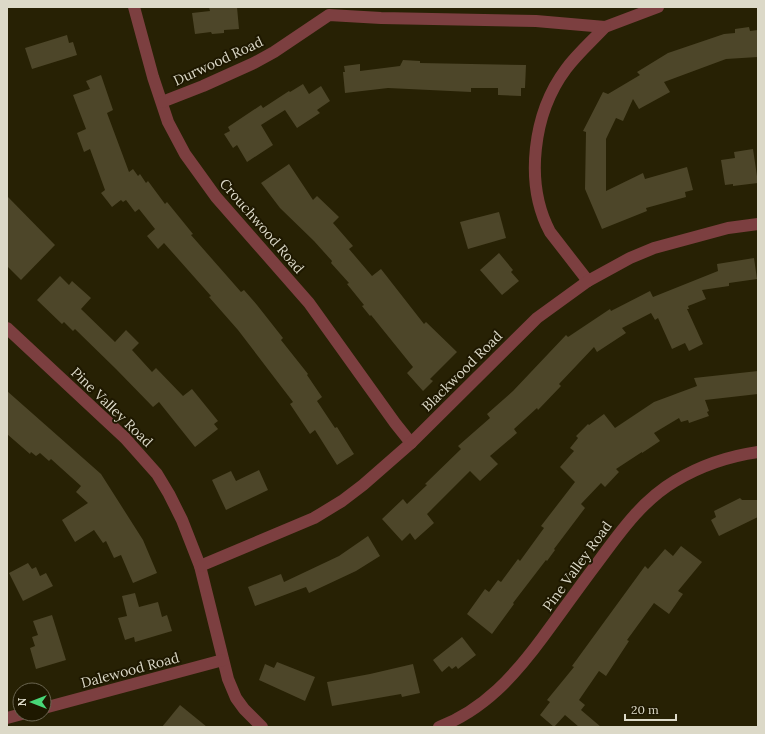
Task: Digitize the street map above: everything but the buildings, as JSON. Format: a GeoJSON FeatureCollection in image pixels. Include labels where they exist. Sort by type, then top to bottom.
{"type":"FeatureCollection","features":[{"type":"Feature","properties":{"kind":"street","name":"Crouchwood Road"},"geometry":{"type":"LineString","coordinates":[[134,7],[148,62],[168,122],[175,137],[196,170],[216,197],[309,303],[411,443]]}},
{"type":"Feature","properties":{"kind":"street","name":"Durwood Road"},"geometry":{"type":"LineString","coordinates":[[162,102],[204,86],[254,63],[274,52],[329,11],[381,18],[536,21],[605,27],[658,7]]}},
{"type":"Feature","properties":{"kind":"street"},"geometry":{"type":"LineString","coordinates":[[588,281],[550,232],[546,224],[536,187],[535,160],[541,124],[548,101],[555,86],[579,54],[605,27]]}},
{"type":"Feature","properties":{"kind":"street","name":"Blackwood Road"},"geometry":{"type":"LineString","coordinates":[[200,566],[314,518],[342,501],[363,485],[411,443],[537,318],[588,281],[630,258],[654,248],[728,228],[758,224]]}},
{"type":"Feature","properties":{"kind":"street","name":"Pine Valley Road"},"geometry":{"type":"LineString","coordinates":[[7,328],[108,422],[145,460],[156,474],[169,494],[182,520],[200,566],[223,660]]}},
{"type":"Feature","properties":{"kind":"street","name":"Pine Valley Road"},"geometry":{"type":"LineString","coordinates":[[439,727],[470,712],[491,696],[513,675],[628,522],[649,501],[675,481],[691,473],[739,455],[758,452]]}},
{"type":"Feature","properties":{"kind":"street"},"geometry":{"type":"LineString","coordinates":[[223,660],[228,679],[236,698],[244,709],[262,727]]}},
{"type":"Feature","properties":{"kind":"street","name":"Dalewood Road"},"geometry":{"type":"LineString","coordinates":[[52,706],[223,660]]}},
{"type":"Feature","properties":{"kind":"street"},"geometry":{"type":"LineString","coordinates":[[7,718],[10,727]]}}]}
